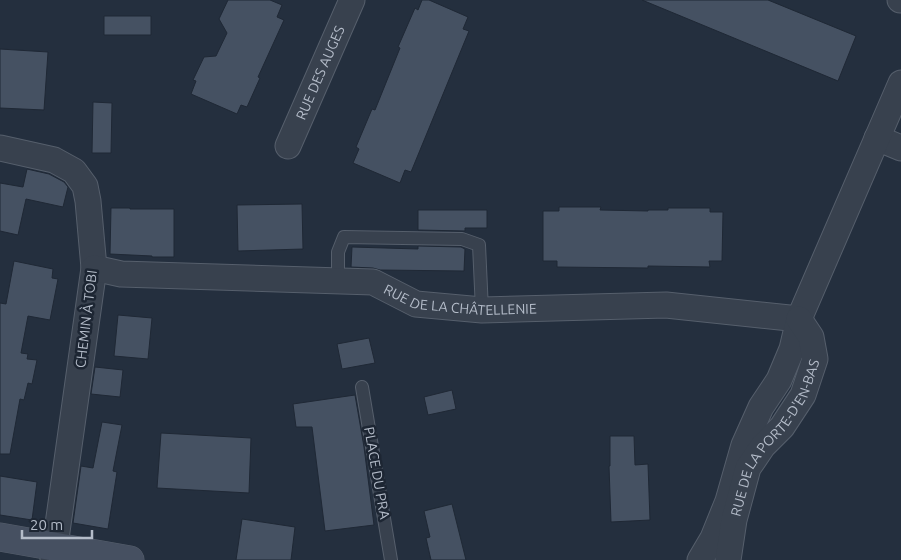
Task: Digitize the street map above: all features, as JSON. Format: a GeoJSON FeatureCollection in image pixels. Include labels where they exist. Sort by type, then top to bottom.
{"type":"FeatureCollection","features":[{"type":"Feature","properties":{"kind":"main road"},"geometry":{"type":"LineString","coordinates":[[0,537],[54,553],[130,560]]}},
{"type":"Feature","properties":{"kind":"street","name":"RUE DES AUGES"},"geometry":{"type":"LineString","coordinates":[[288,146],[352,0]]}},
{"type":"Feature","properties":{"kind":"street","name":"RUE DE LA PORTE-D'EN-BAS"},"geometry":{"type":"LineString","coordinates":[[700,560],[728,501],[744,445],[761,408],[779,380],[792,349],[799,319],[901,83]]}},
{"type":"Feature","properties":{"kind":"street"},"geometry":{"type":"LineString","coordinates":[[877,138],[901,148]]}},
{"type":"Feature","properties":{"kind":"street","name":"CHEMIN À TOBI"},"geometry":{"type":"LineString","coordinates":[[0,148],[54,160],[74,171],[85,186],[94,268],[54,553]]}},
{"type":"Feature","properties":{"kind":"street","name":"RUE DE LA CHÂTELLENIE"},"geometry":{"type":"LineString","coordinates":[[94,268],[121,274],[373,282],[416,304],[482,310],[666,305],[799,319]]}},
{"type":"Feature","properties":{"kind":"street","name":"RUE DE LA PORTE-D'EN-BAS"},"geometry":{"type":"LineString","coordinates":[[728,560],[734,520],[748,468],[763,446],[782,427],[803,395],[815,359],[811,337],[799,319]]}},
{"type":"Feature","properties":{"kind":"lane"},"geometry":{"type":"LineString","coordinates":[[338,280],[338,252],[344,237],[462,239],[478,246],[482,310]]}},
{"type":"Feature","properties":{"kind":"lane","name":"PLACE DU PRA"},"geometry":{"type":"LineString","coordinates":[[362,386],[391,560]]}},
{"type":"Feature","properties":{"kind":"building"},"geometry":{"type":"Polygon","coordinates":[[[228,0],[270,0],[282,5],[277,17],[284,20],[258,77],[260,78],[247,107],[241,105],[237,114],[191,94],[196,81],[193,80],[204,57],[216,56],[227,33],[219,19],[228,0]]]}},
{"type":"Feature","properties":{"kind":"building"},"geometry":{"type":"Polygon","coordinates":[[[422,0],[429,0],[468,17],[463,29],[469,31],[411,172],[405,170],[400,183],[353,163],[359,149],[356,147],[372,109],[375,110],[400,48],[398,47],[415,8],[418,10],[422,0]]]}},
{"type":"Feature","properties":{"kind":"building"},"geometry":{"type":"Polygon","coordinates":[[[642,0],[768,0],[856,36],[838,81],[642,0]]]}},
{"type":"Feature","properties":{"kind":"building"},"geometry":{"type":"Polygon","coordinates":[[[104,16],[151,16],[151,35],[104,35],[104,16]]]}},
{"type":"Feature","properties":{"kind":"building"},"geometry":{"type":"Polygon","coordinates":[[[0,49],[48,52],[44,110],[0,108],[0,49]]]}},
{"type":"Feature","properties":{"kind":"building"},"geometry":{"type":"Polygon","coordinates":[[[93,102],[112,103],[111,153],[92,153],[93,102]]]}},
{"type":"Feature","properties":{"kind":"building"},"geometry":{"type":"Polygon","coordinates":[[[27,169],[49,174],[64,182],[68,187],[63,207],[26,199],[18,235],[0,231],[0,183],[23,187],[27,169]]]}},
{"type":"Feature","properties":{"kind":"building"},"geometry":{"type":"Polygon","coordinates":[[[302,204],[303,249],[238,251],[237,205],[302,204]]]}},
{"type":"Feature","properties":{"kind":"building"},"geometry":{"type":"Polygon","coordinates":[[[559,207],[601,207],[600,210],[648,211],[668,210],[668,208],[710,208],[710,212],[723,212],[722,261],[709,261],[710,267],[557,267],[557,261],[543,261],[543,211],[559,211],[559,207]]]}},
{"type":"Feature","properties":{"kind":"building"},"geometry":{"type":"Polygon","coordinates":[[[111,208],[174,209],[174,257],[110,254],[111,208]]]}},
{"type":"Feature","properties":{"kind":"building"},"geometry":{"type":"Polygon","coordinates":[[[418,210],[487,210],[487,228],[465,228],[465,231],[418,230],[418,210]]]}},
{"type":"Feature","properties":{"kind":"building"},"geometry":{"type":"Polygon","coordinates":[[[418,246],[461,247],[465,249],[464,271],[380,270],[351,267],[352,247],[418,249],[418,246]]]}},
{"type":"Feature","properties":{"kind":"building"},"geometry":{"type":"Polygon","coordinates":[[[14,261],[53,269],[52,278],[58,279],[50,320],[28,316],[21,353],[28,354],[27,359],[37,360],[32,384],[28,383],[24,400],[20,399],[10,454],[0,454],[0,303],[6,304],[14,261]]]}},
{"type":"Feature","properties":{"kind":"building"},"geometry":{"type":"Polygon","coordinates":[[[118,315],[152,318],[148,359],[114,356],[118,315]]]}},
{"type":"Feature","properties":{"kind":"building"},"geometry":{"type":"Polygon","coordinates":[[[369,338],[375,363],[342,369],[337,344],[369,338]]]}},
{"type":"Feature","properties":{"kind":"building"},"geometry":{"type":"Polygon","coordinates":[[[95,367],[123,370],[120,397],[91,394],[95,367]]]}},
{"type":"Feature","properties":{"kind":"building"},"geometry":{"type":"Polygon","coordinates":[[[452,390],[456,409],[428,415],[424,397],[452,390]]]}},
{"type":"Feature","properties":{"kind":"building"},"geometry":{"type":"Polygon","coordinates":[[[355,395],[374,525],[325,531],[312,427],[296,427],[293,404],[355,395]]]}},
{"type":"Feature","properties":{"kind":"building"},"geometry":{"type":"Polygon","coordinates":[[[102,422],[122,425],[113,471],[117,472],[108,529],[73,523],[81,466],[93,468],[102,422]]]}},
{"type":"Feature","properties":{"kind":"building"},"geometry":{"type":"Polygon","coordinates":[[[161,433],[251,438],[249,493],[157,488],[161,433]]]}},
{"type":"Feature","properties":{"kind":"building"},"geometry":{"type":"Polygon","coordinates":[[[610,436],[634,436],[635,465],[648,464],[650,520],[611,522],[610,436]]]}},
{"type":"Feature","properties":{"kind":"building"},"geometry":{"type":"Polygon","coordinates":[[[0,476],[37,482],[32,520],[0,515],[0,476]]]}},
{"type":"Feature","properties":{"kind":"building"},"geometry":{"type":"Polygon","coordinates":[[[452,504],[466,560],[431,560],[426,538],[430,537],[424,511],[452,504]]]}},
{"type":"Feature","properties":{"kind":"building"},"geometry":{"type":"Polygon","coordinates":[[[242,519],[295,527],[291,560],[236,560],[242,519]]]}}]}
